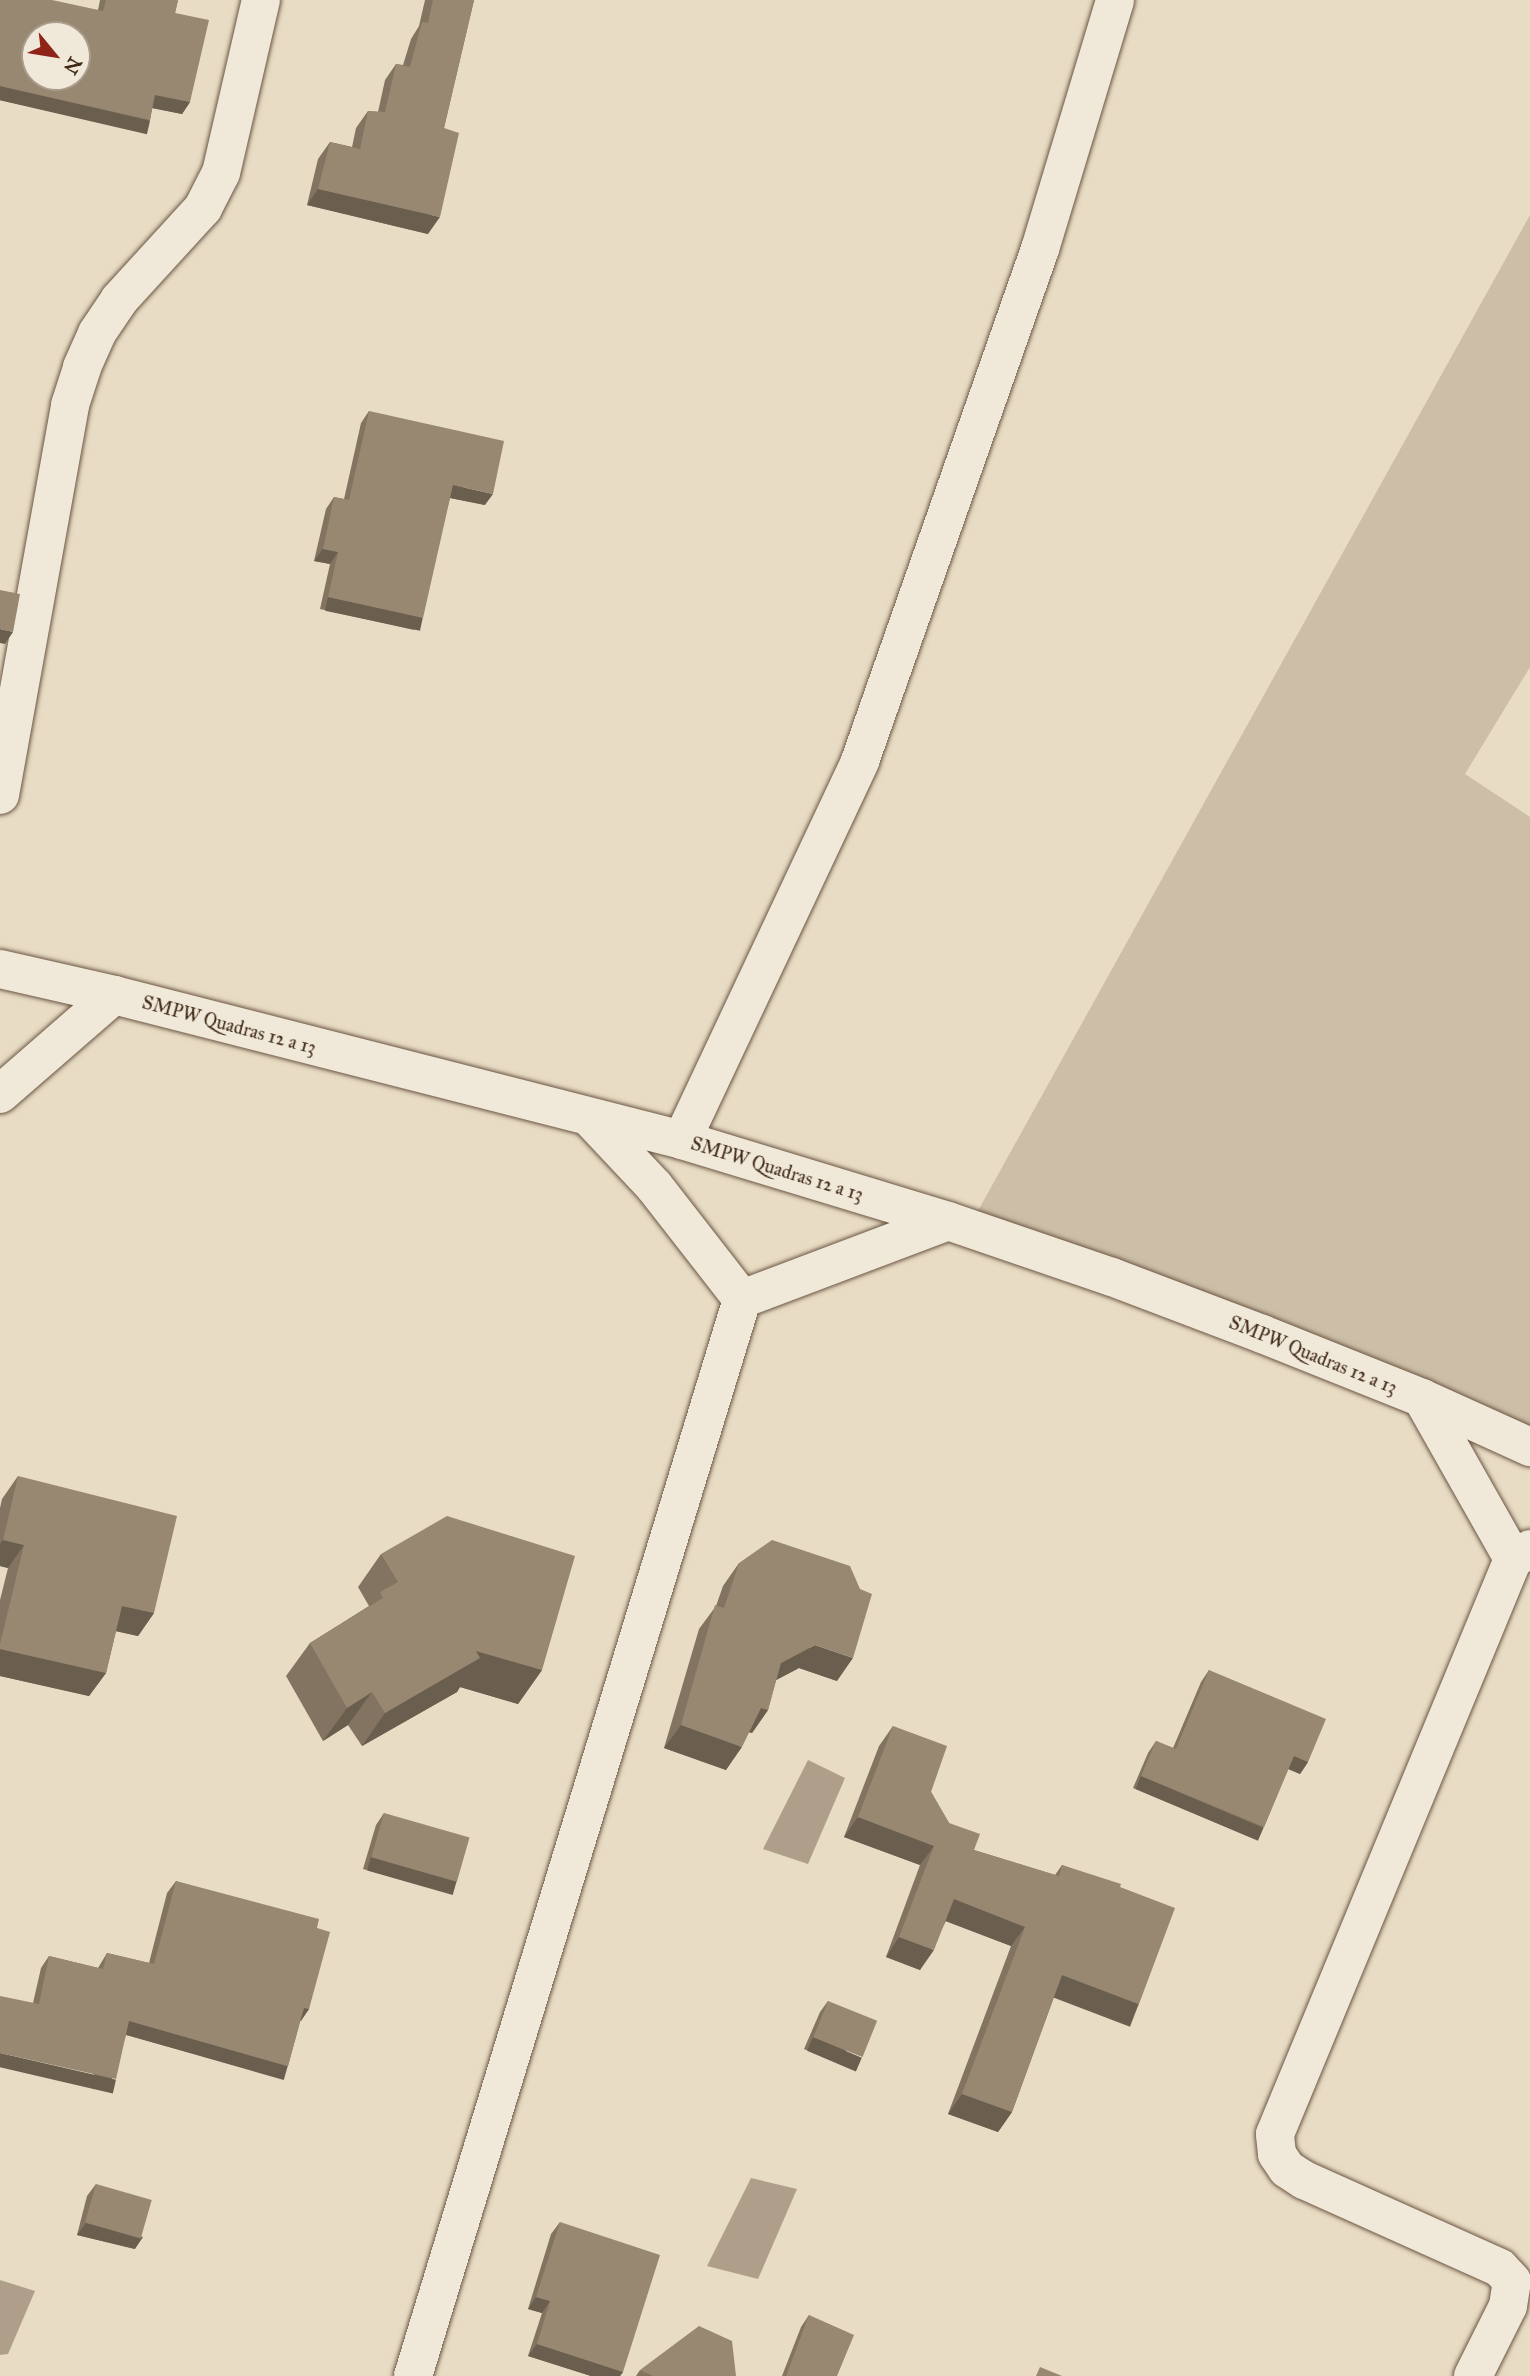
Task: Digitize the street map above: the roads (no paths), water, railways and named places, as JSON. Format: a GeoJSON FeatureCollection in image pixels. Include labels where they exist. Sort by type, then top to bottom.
{"type":"FeatureCollection","features":[{"type":"Feature","properties":{"kind":"street"},"geometry":{"type":"LineString","coordinates":[[0,794],[70,405],[82,367],[97,333],[119,300],[203,208],[221,173],[261,0]]}},
{"type":"Feature","properties":{"kind":"street"},"geometry":{"type":"LineString","coordinates":[[682,1140],[860,761],[1040,249],[1115,0]]}},
{"type":"Feature","properties":{"kind":"street","name":"SMPW Quadras 12 a 13"},"geometry":{"type":"LineString","coordinates":[[0,968],[682,1140],[948,1221],[1112,1277],[1422,1398],[1530,1447]]}},
{"type":"Feature","properties":{"kind":"street"},"geometry":{"type":"LineString","coordinates":[[0,1094],[114,995]]}},
{"type":"Feature","properties":{"kind":"street"},"geometry":{"type":"LineString","coordinates":[[591,1119],[654,1186],[742,1299]]}},
{"type":"Feature","properties":{"kind":"street"},"geometry":{"type":"LineString","coordinates":[[742,1299],[948,1221]]}},
{"type":"Feature","properties":{"kind":"street"},"geometry":{"type":"LineString","coordinates":[[413,2376],[742,1299]]}},
{"type":"Feature","properties":{"kind":"street"},"geometry":{"type":"LineString","coordinates":[[1422,1398],[1522,1554],[1275,2134],[1277,2154],[1287,2169],[1304,2180],[1500,2268],[1512,2281],[1508,2306],[1474,2376]]}}]}
